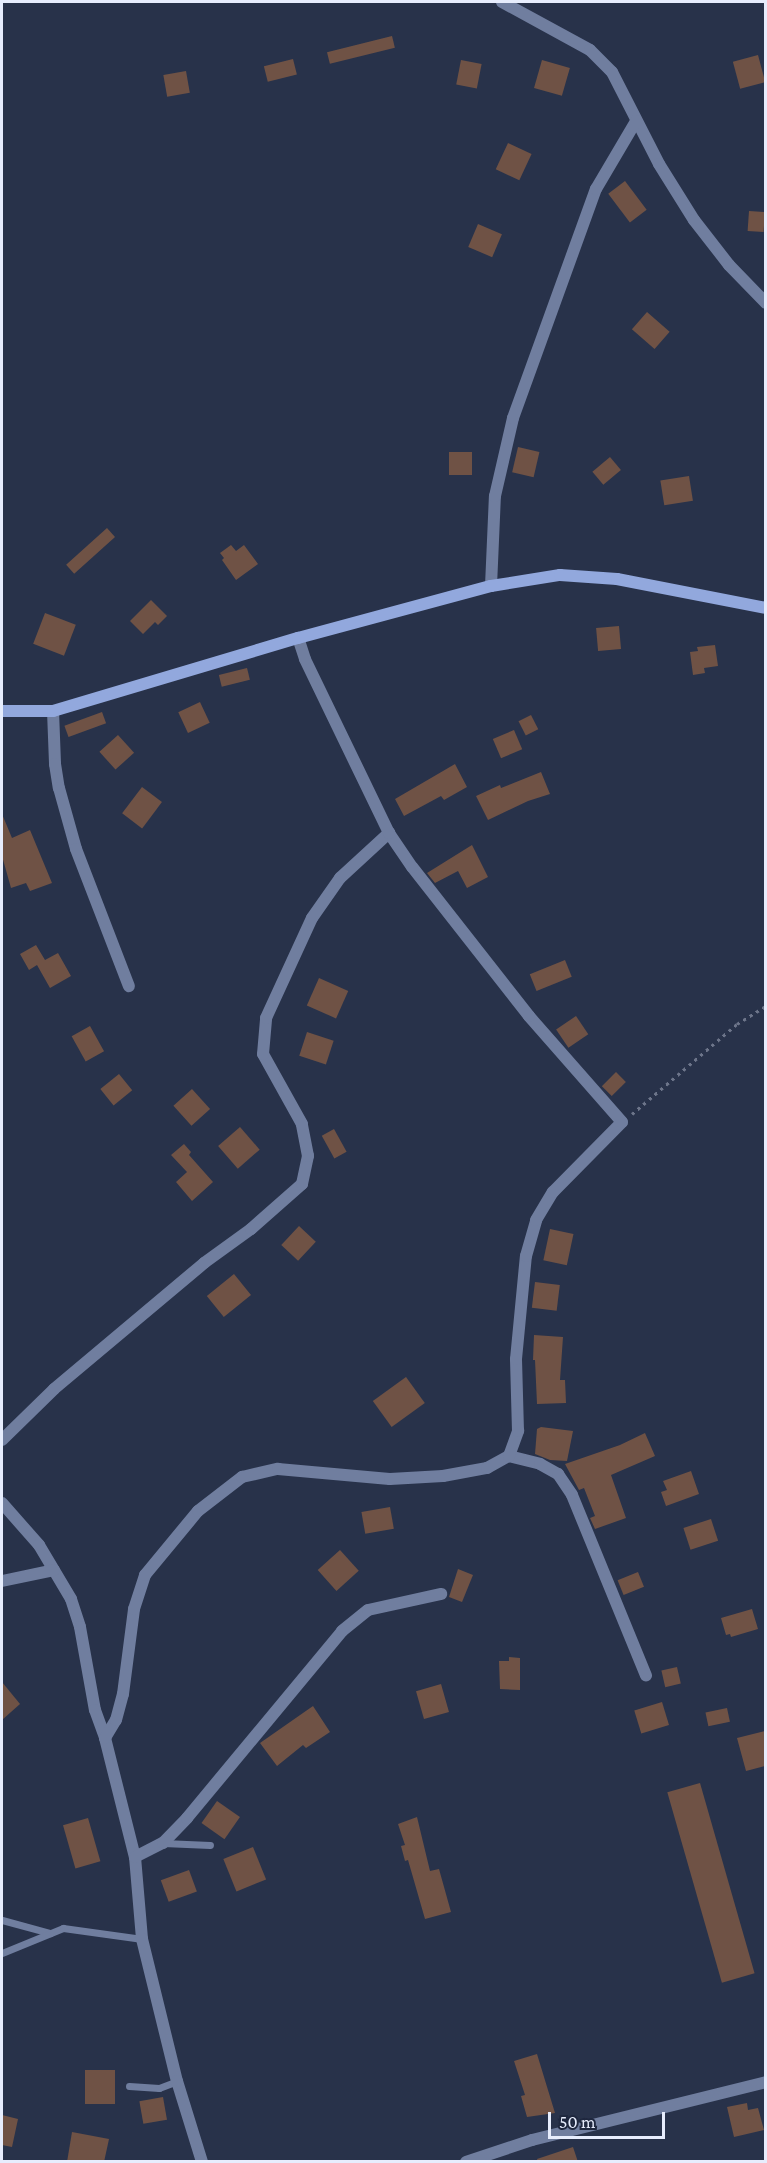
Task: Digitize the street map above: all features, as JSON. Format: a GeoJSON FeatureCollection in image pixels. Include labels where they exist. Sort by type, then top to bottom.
{"type":"FeatureCollection","features":[{"type":"Feature","properties":{"kind":"street"},"geometry":{"type":"LineString","coordinates":[[502,2],[590,50],[612,72],[636,121],[694,220],[729,265],[765,303]]}},
{"type":"Feature","properties":{"kind":"street"},"geometry":{"type":"LineString","coordinates":[[490,586],[495,496],[513,418],[596,189],[636,121]]}},
{"type":"Feature","properties":{"kind":"street"},"geometry":{"type":"LineString","coordinates":[[2,711],[53,711],[298,638],[490,586],[560,575],[618,579],[765,608]]}},
{"type":"Feature","properties":{"kind":"street"},"geometry":{"type":"LineString","coordinates":[[105,1738],[116,1720],[123,1694],[134,1609],[145,1575],[198,1511],[242,1477],[279,1469],[390,1479],[443,1476],[487,1468],[509,1456],[518,1431],[516,1359],[526,1256],[536,1220],[553,1192],[622,1122],[529,1016],[412,867],[389,833],[305,659],[298,638]]}},
{"type":"Feature","properties":{"kind":"street"},"geometry":{"type":"LineString","coordinates":[[53,711],[55,764],[59,788],[76,849],[129,986]]}},
{"type":"Feature","properties":{"kind":"street"},"geometry":{"type":"LineString","coordinates":[[2,1440],[54,1389],[204,1263],[251,1230],[302,1184],[308,1156],[302,1124],[263,1054],[266,1018],[312,918],[340,878],[389,833]]}},
{"type":"Feature","properties":{"kind":"street"},"geometry":{"type":"LineString","coordinates":[[509,1456],[540,1464],[558,1474],[572,1495],[646,1675]]}},
{"type":"Feature","properties":{"kind":"street"},"geometry":{"type":"LineString","coordinates":[[2,1503],[39,1545],[70,1599],[80,1627],[95,1710],[105,1738],[135,1857],[142,1939],[177,2081],[202,2162]]}},
{"type":"Feature","properties":{"kind":"street"},"geometry":{"type":"LineString","coordinates":[[2,1581],[54,1570]]}},
{"type":"Feature","properties":{"kind":"street"},"geometry":{"type":"LineString","coordinates":[[135,1857],[163,1843],[342,1631],[368,1610],[441,1594]]}},
{"type":"Feature","properties":{"kind":"street"},"geometry":{"type":"LineString","coordinates":[[465,2162],[532,2140],[765,2082]]}},
{"type":"Feature","properties":{"kind":"lane"},"geometry":{"type":"LineString","coordinates":[[163,1843],[210,1845]]}},
{"type":"Feature","properties":{"kind":"lane"},"geometry":{"type":"LineString","coordinates":[[2,1920],[50,1933]]}},
{"type":"Feature","properties":{"kind":"lane"},"geometry":{"type":"LineString","coordinates":[[2,1953],[63,1928],[77,1928],[142,1939]]}},
{"type":"Feature","properties":{"kind":"lane"},"geometry":{"type":"LineString","coordinates":[[129,2086],[159,2088],[177,2081]]}},
{"type":"Feature","properties":{"kind":"path"},"geometry":{"type":"LineString","coordinates":[[622,1122],[737,1024],[765,1006]]}},
{"type":"Feature","properties":{"kind":"building"},"geometry":{"type":"Polygon","coordinates":[[[392,36],[395,48],[330,64],[327,52],[392,36]]]}},
{"type":"Feature","properties":{"kind":"building"},"geometry":{"type":"Polygon","coordinates":[[[758,55],[765,82],[740,89],[733,62],[758,55]]]}},
{"type":"Feature","properties":{"kind":"building"},"geometry":{"type":"Polygon","coordinates":[[[293,59],[297,75],[268,82],[264,66],[293,59]]]}},
{"type":"Feature","properties":{"kind":"building"},"geometry":{"type":"Polygon","coordinates":[[[461,60],[482,64],[477,89],[456,85],[461,60]]]}},
{"type":"Feature","properties":{"kind":"building"},"geometry":{"type":"Polygon","coordinates":[[[542,60],[570,68],[562,96],[534,88],[542,60]]]}},
{"type":"Feature","properties":{"kind":"building"},"geometry":{"type":"Polygon","coordinates":[[[186,71],[190,93],[167,97],[163,75],[186,71]]]}},
{"type":"Feature","properties":{"kind":"building"},"geometry":{"type":"Polygon","coordinates":[[[508,143],[532,154],[519,180],[496,169],[508,143]]]}},
{"type":"Feature","properties":{"kind":"building"},"geometry":{"type":"Polygon","coordinates":[[[625,181],[647,210],[630,222],[608,194],[625,181]]]}},
{"type":"Feature","properties":{"kind":"building"},"geometry":{"type":"Polygon","coordinates":[[[749,211],[765,212],[764,232],[748,231],[749,211]]]}},
{"type":"Feature","properties":{"kind":"building"},"geometry":{"type":"Polygon","coordinates":[[[478,224],[502,234],[492,257],[468,247],[478,224]]]}},
{"type":"Feature","properties":{"kind":"building"},"geometry":{"type":"Polygon","coordinates":[[[647,312],[670,332],[655,349],[632,329],[647,312]]]}},
{"type":"Feature","properties":{"kind":"building"},"geometry":{"type":"Polygon","coordinates":[[[518,447],[539,452],[534,477],[512,472],[518,447]]]}},
{"type":"Feature","properties":{"kind":"building"},"geometry":{"type":"Polygon","coordinates":[[[449,452],[472,452],[472,475],[449,475],[449,452]]]}},
{"type":"Feature","properties":{"kind":"building"},"geometry":{"type":"Polygon","coordinates":[[[610,457],[621,470],[603,485],[592,472],[610,457]]]}},
{"type":"Feature","properties":{"kind":"building"},"geometry":{"type":"Polygon","coordinates":[[[689,476],[693,501],[664,505],[660,481],[689,476]]]}},
{"type":"Feature","properties":{"kind":"building"},"geometry":{"type":"Polygon","coordinates":[[[107,528],[115,537],[74,574],[66,565],[107,528]]]}},
{"type":"Feature","properties":{"kind":"building"},"geometry":{"type":"Polygon","coordinates":[[[231,545],[236,551],[244,545],[258,564],[236,580],[222,560],[224,558],[220,553],[231,545]]]}},
{"type":"Feature","properties":{"kind":"building"},"geometry":{"type":"Polygon","coordinates":[[[151,600],[167,616],[158,625],[155,622],[143,634],[130,621],[151,600]]]}},
{"type":"Feature","properties":{"kind":"building"},"geometry":{"type":"Polygon","coordinates":[[[45,613],[76,625],[64,656],[33,644],[45,613]]]}},
{"type":"Feature","properties":{"kind":"building"},"geometry":{"type":"Polygon","coordinates":[[[619,626],[621,649],[598,651],[596,628],[619,626]]]}},
{"type":"Feature","properties":{"kind":"building"},"geometry":{"type":"Polygon","coordinates":[[[715,645],[718,666],[704,668],[705,673],[693,675],[690,652],[698,651],[697,647],[715,645]]]}},
{"type":"Feature","properties":{"kind":"building"},"geometry":{"type":"Polygon","coordinates":[[[247,668],[250,680],[222,687],[219,675],[247,668]]]}},
{"type":"Feature","properties":{"kind":"building"},"geometry":{"type":"Polygon","coordinates":[[[200,702],[210,723],[188,733],[178,712],[200,702]]]}},
{"type":"Feature","properties":{"kind":"building"},"geometry":{"type":"Polygon","coordinates":[[[102,712],[106,723],[69,737],[64,726],[102,712]]]}},
{"type":"Feature","properties":{"kind":"building"},"geometry":{"type":"Polygon","coordinates":[[[531,715],[538,729],[526,736],[519,721],[531,715]]]}},
{"type":"Feature","properties":{"kind":"building"},"geometry":{"type":"Polygon","coordinates":[[[514,730],[522,749],[501,758],[493,739],[514,730]]]}},
{"type":"Feature","properties":{"kind":"building"},"geometry":{"type":"Polygon","coordinates":[[[118,735],[134,753],[115,770],[99,752],[118,735]]]}},
{"type":"Feature","properties":{"kind":"building"},"geometry":{"type":"Polygon","coordinates":[[[455,764],[467,787],[444,800],[441,796],[404,816],[395,799],[455,764]]]}},
{"type":"Feature","properties":{"kind":"building"},"geometry":{"type":"Polygon","coordinates":[[[541,772],[550,794],[528,801],[488,820],[476,796],[500,785],[501,788],[541,772]]]}},
{"type":"Feature","properties":{"kind":"building"},"geometry":{"type":"Polygon","coordinates":[[[142,787],[162,802],[142,828],[122,813],[142,787]]]}},
{"type":"Feature","properties":{"kind":"building"},"geometry":{"type":"Polygon","coordinates":[[[2,814],[12,838],[30,830],[52,883],[30,891],[26,883],[11,888],[2,856],[2,814]]]}},
{"type":"Feature","properties":{"kind":"building"},"geometry":{"type":"Polygon","coordinates":[[[472,845],[488,877],[467,888],[458,871],[435,883],[427,873],[472,845]]]}},
{"type":"Feature","properties":{"kind":"building"},"geometry":{"type":"Polygon","coordinates":[[[36,945],[45,960],[58,953],[71,976],[50,988],[37,965],[29,970],[20,954],[36,945]]]}},
{"type":"Feature","properties":{"kind":"building"},"geometry":{"type":"Polygon","coordinates":[[[565,960],[572,977],[537,991],[530,974],[565,960]]]}},
{"type":"Feature","properties":{"kind":"building"},"geometry":{"type":"Polygon","coordinates":[[[319,978],[348,991],[336,1018],[307,1005],[319,978]]]}},
{"type":"Feature","properties":{"kind":"building"},"geometry":{"type":"Polygon","coordinates":[[[576,1016],[588,1034],[568,1048],[556,1029],[576,1016]]]}},
{"type":"Feature","properties":{"kind":"building"},"geometry":{"type":"Polygon","coordinates":[[[90,1026],[104,1051],[86,1062],[72,1036],[90,1026]]]}},
{"type":"Feature","properties":{"kind":"building"},"geometry":{"type":"Polygon","coordinates":[[[307,1032],[334,1041],[326,1064],[299,1056],[307,1032]]]}},
{"type":"Feature","properties":{"kind":"building"},"geometry":{"type":"Polygon","coordinates":[[[616,1072],[626,1082],[612,1096],[602,1086],[616,1072]]]}},
{"type":"Feature","properties":{"kind":"building"},"geometry":{"type":"Polygon","coordinates":[[[119,1074],[132,1090],[114,1105],[100,1089],[119,1074]]]}},
{"type":"Feature","properties":{"kind":"building"},"geometry":{"type":"Polygon","coordinates":[[[192,1089],[210,1109],[191,1126],[173,1106],[192,1089]]]}},
{"type":"Feature","properties":{"kind":"building"},"geometry":{"type":"Polygon","coordinates":[[[240,1127],[260,1150],[238,1169],[218,1146],[240,1127]]]}},
{"type":"Feature","properties":{"kind":"building"},"geometry":{"type":"Polygon","coordinates":[[[334,1129],[347,1152],[334,1159],[322,1136],[334,1129]]]}},
{"type":"Feature","properties":{"kind":"building"},"geometry":{"type":"Polygon","coordinates":[[[184,1144],[191,1152],[189,1155],[213,1182],[192,1201],[176,1182],[187,1172],[171,1155],[184,1144]]]}},
{"type":"Feature","properties":{"kind":"building"},"geometry":{"type":"Polygon","coordinates":[[[299,1226],[316,1242],[298,1261],[281,1245],[299,1226]]]}},
{"type":"Feature","properties":{"kind":"building"},"geometry":{"type":"Polygon","coordinates":[[[550,1229],[573,1234],[567,1265],[543,1260],[550,1229]]]}},
{"type":"Feature","properties":{"kind":"building"},"geometry":{"type":"Polygon","coordinates":[[[234,1274],[251,1295],[224,1317],[207,1296],[234,1274]]]}},
{"type":"Feature","properties":{"kind":"building"},"geometry":{"type":"Polygon","coordinates":[[[535,1282],[560,1285],[557,1311],[532,1308],[535,1282]]]}},
{"type":"Feature","properties":{"kind":"building"},"geometry":{"type":"Polygon","coordinates":[[[534,1335],[563,1337],[560,1380],[565,1380],[566,1403],[537,1404],[535,1360],[533,1360],[534,1335]]]}},
{"type":"Feature","properties":{"kind":"building"},"geometry":{"type":"Polygon","coordinates":[[[406,1377],[425,1403],[392,1427],[373,1401],[406,1377]]]}},
{"type":"Feature","properties":{"kind":"building"},"geometry":{"type":"Polygon","coordinates":[[[541,1427],[573,1431],[567,1461],[550,1460],[535,1454],[537,1429],[541,1427]]]}},
{"type":"Feature","properties":{"kind":"building"},"geometry":{"type":"Polygon","coordinates":[[[645,1433],[655,1456],[611,1475],[626,1518],[595,1529],[590,1518],[595,1516],[584,1488],[579,1490],[565,1464],[620,1445],[645,1433]]]}},
{"type":"Feature","properties":{"kind":"building"},"geometry":{"type":"Polygon","coordinates":[[[691,1471],[699,1494],[666,1506],[661,1492],[667,1490],[663,1481],[691,1471]]]}},
{"type":"Feature","properties":{"kind":"building"},"geometry":{"type":"Polygon","coordinates":[[[390,1507],[394,1529],[365,1534],[361,1512],[390,1507]]]}},
{"type":"Feature","properties":{"kind":"building"},"geometry":{"type":"Polygon","coordinates":[[[711,1519],[718,1541],[691,1550],[683,1528],[711,1519]]]}},
{"type":"Feature","properties":{"kind":"building"},"geometry":{"type":"Polygon","coordinates":[[[340,1550],[359,1571],[336,1591],[318,1570],[340,1550]]]}},
{"type":"Feature","properties":{"kind":"building"},"geometry":{"type":"Polygon","coordinates":[[[458,1569],[473,1575],[462,1602],[449,1597],[458,1569]]]}},
{"type":"Feature","properties":{"kind":"building"},"geometry":{"type":"Polygon","coordinates":[[[638,1572],[644,1587],[624,1595],[618,1580],[638,1572]]]}},
{"type":"Feature","properties":{"kind":"building"},"geometry":{"type":"Polygon","coordinates":[[[752,1609],[758,1629],[731,1637],[730,1634],[726,1635],[721,1618],[752,1609]]]}},
{"type":"Feature","properties":{"kind":"building"},"geometry":{"type":"Polygon","coordinates":[[[509,1657],[520,1658],[520,1690],[500,1689],[499,1661],[509,1661],[509,1657]]]}},
{"type":"Feature","properties":{"kind":"building"},"geometry":{"type":"Polygon","coordinates":[[[677,1667],[681,1684],[665,1687],[661,1671],[677,1667]]]}},
{"type":"Feature","properties":{"kind":"building"},"geometry":{"type":"Polygon","coordinates":[[[2,1682],[20,1704],[2,1720],[2,1682]]]}},
{"type":"Feature","properties":{"kind":"building"},"geometry":{"type":"Polygon","coordinates":[[[441,1684],[449,1712],[424,1719],[416,1691],[441,1684]]]}},
{"type":"Feature","properties":{"kind":"building"},"geometry":{"type":"Polygon","coordinates":[[[662,1702],[669,1725],[641,1733],[634,1710],[662,1702]]]}},
{"type":"Feature","properties":{"kind":"building"},"geometry":{"type":"Polygon","coordinates":[[[313,1706],[330,1732],[306,1748],[303,1745],[277,1766],[260,1743],[313,1706]]]}},
{"type":"Feature","properties":{"kind":"building"},"geometry":{"type":"Polygon","coordinates":[[[727,1708],[730,1722],[708,1726],[705,1713],[727,1708]]]}},
{"type":"Feature","properties":{"kind":"building"},"geometry":{"type":"Polygon","coordinates":[[[765,1731],[765,1766],[746,1771],[737,1738],[765,1731]]]}},
{"type":"Feature","properties":{"kind":"building"},"geometry":{"type":"Polygon","coordinates":[[[700,1783],[755,1973],[722,1983],[667,1792],[700,1783]]]}},
{"type":"Feature","properties":{"kind":"building"},"geometry":{"type":"Polygon","coordinates":[[[217,1801],[240,1817],[224,1839],[202,1823],[217,1801]]]}},
{"type":"Feature","properties":{"kind":"building"},"geometry":{"type":"Polygon","coordinates":[[[417,1817],[430,1871],[439,1869],[451,1912],[425,1919],[408,1860],[405,1861],[401,1846],[405,1845],[398,1824],[417,1817]]]}},
{"type":"Feature","properties":{"kind":"building"},"geometry":{"type":"Polygon","coordinates":[[[88,1818],[100,1861],[75,1868],[63,1825],[88,1818]]]}},
{"type":"Feature","properties":{"kind":"building"},"geometry":{"type":"Polygon","coordinates":[[[253,1847],[266,1879],[236,1891],[223,1859],[253,1847]]]}},
{"type":"Feature","properties":{"kind":"building"},"geometry":{"type":"Polygon","coordinates":[[[189,1870],[197,1892],[169,1902],[161,1880],[189,1870]]]}},
{"type":"Feature","properties":{"kind":"building"},"geometry":{"type":"Polygon","coordinates":[[[537,2054],[555,2113],[527,2117],[521,2096],[525,2095],[514,2061],[537,2054]]]}},
{"type":"Feature","properties":{"kind":"building"},"geometry":{"type":"Polygon","coordinates":[[[85,2070],[115,2070],[115,2104],[85,2104],[85,2070]]]}},
{"type":"Feature","properties":{"kind":"building"},"geometry":{"type":"Polygon","coordinates":[[[163,2097],[167,2120],[143,2124],[139,2101],[163,2097]]]}},
{"type":"Feature","properties":{"kind":"building"},"geometry":{"type":"Polygon","coordinates":[[[747,2103],[748,2110],[758,2108],[764,2130],[734,2137],[727,2107],[747,2103]]]}},
{"type":"Feature","properties":{"kind":"building"},"geometry":{"type":"Polygon","coordinates":[[[2,2115],[18,2119],[12,2147],[2,2145],[2,2115]]]}},
{"type":"Feature","properties":{"kind":"building"},"geometry":{"type":"Polygon","coordinates":[[[72,2132],[109,2139],[104,2162],[67,2162],[72,2132]]]}},
{"type":"Feature","properties":{"kind":"building"},"geometry":{"type":"Polygon","coordinates":[[[573,2147],[578,2162],[538,2162],[537,2159],[573,2147]]]}}]}
